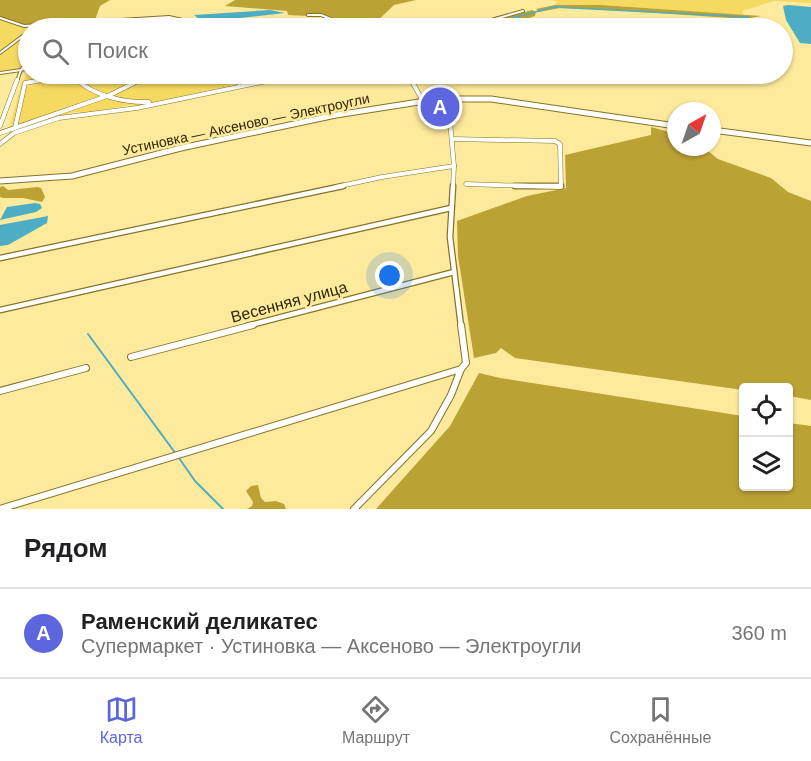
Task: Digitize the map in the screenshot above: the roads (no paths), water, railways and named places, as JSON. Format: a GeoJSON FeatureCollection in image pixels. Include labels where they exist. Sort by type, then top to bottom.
{"type":"FeatureCollection","features":[{"type":"Feature","properties":{"kind":"main road","name":"Устиновка — Аксеново — Электроугли"},"geometry":{"type":"LineString","coordinates":[[0,181],[72,176],[208,142],[336,115],[448,98],[491,99],[667,125]]}},
{"type":"Feature","properties":{"kind":"main road"},"geometry":{"type":"LineString","coordinates":[[721,131],[811,143]]}},
{"type":"Feature","properties":{"kind":"street"},"geometry":{"type":"LineString","coordinates":[[499,18],[524,11]]}},
{"type":"Feature","properties":{"kind":"street"},"geometry":{"type":"LineString","coordinates":[[308,15],[328,18]]}},
{"type":"Feature","properties":{"kind":"street"},"geometry":{"type":"LineString","coordinates":[[0,18],[18,25]]}},
{"type":"Feature","properties":{"kind":"street"},"geometry":{"type":"LineString","coordinates":[[158,18],[174,18]]}},
{"type":"Feature","properties":{"kind":"street"},"geometry":{"type":"LineString","coordinates":[[0,24],[6,22]]}},
{"type":"Feature","properties":{"kind":"street"},"geometry":{"type":"LineString","coordinates":[[0,53],[18,40]]}},
{"type":"Feature","properties":{"kind":"street"},"geometry":{"type":"LineString","coordinates":[[0,72],[18,69]]}},
{"type":"Feature","properties":{"kind":"street"},"geometry":{"type":"LineString","coordinates":[[0,126],[18,79]]}},
{"type":"Feature","properties":{"kind":"street"},"geometry":{"type":"LineString","coordinates":[[15,128],[25,84]]}},
{"type":"Feature","properties":{"kind":"street"},"geometry":{"type":"LineString","coordinates":[[82,84],[89,90],[138,104],[234,84]]}},
{"type":"Feature","properties":{"kind":"street"},"geometry":{"type":"LineString","coordinates":[[0,133],[110,95],[131,84]]}},
{"type":"Feature","properties":{"kind":"street"},"geometry":{"type":"LineString","coordinates":[[0,144],[16,132],[68,115],[88,115],[126,107],[137,108],[251,84]]}},
{"type":"Feature","properties":{"kind":"street"},"geometry":{"type":"LineString","coordinates":[[414,84],[423,101]]}},
{"type":"Feature","properties":{"kind":"street"},"geometry":{"type":"LineString","coordinates":[[354,509],[431,431],[466,363],[450,237],[454,166],[448,98]]}},
{"type":"Feature","properties":{"kind":"street"},"geometry":{"type":"LineString","coordinates":[[452,139],[555,141],[560,144],[561,187],[466,184]]}},
{"type":"Feature","properties":{"kind":"street"},"geometry":{"type":"LineString","coordinates":[[0,258],[382,177],[454,166]]}},
{"type":"Feature","properties":{"kind":"street"},"geometry":{"type":"LineString","coordinates":[[0,310],[452,208]]}},
{"type":"Feature","properties":{"kind":"street","name":"Весенняя улица"},"geometry":{"type":"LineString","coordinates":[[131,357],[454,272]]}},
{"type":"Feature","properties":{"kind":"street"},"geometry":{"type":"LineString","coordinates":[[0,391],[86,368]]}},
{"type":"Feature","properties":{"kind":"street"},"geometry":{"type":"LineString","coordinates":[[0,509],[461,369]]}},
{"type":"Feature","properties":{"kind":"water"},"geometry":{"type":"Polygon","coordinates":[[[783,6],[811,7],[811,44],[800,43],[793,32],[793,18],[786,18],[783,6]]]}},
{"type":"Feature","properties":{"kind":"water"},"geometry":{"type":"Polygon","coordinates":[[[270,10],[285,13],[239,18],[198,18],[194,15],[270,10]]]}},
{"type":"Feature","properties":{"kind":"water"},"geometry":{"type":"Polygon","coordinates":[[[40,204],[42,208],[36,212],[0,220],[7,207],[40,204]]]}},
{"type":"Feature","properties":{"kind":"water"},"geometry":{"type":"Polygon","coordinates":[[[48,216],[47,223],[8,245],[0,246],[0,225],[48,216]]]}},
{"type":"Feature","properties":{"kind":"waterway"},"geometry":{"type":"LineString","coordinates":[[513,18],[554,7],[749,17]]}},
{"type":"Feature","properties":{"kind":"waterway"},"geometry":{"type":"LineString","coordinates":[[88,334],[176,454]]}},
{"type":"Feature","properties":{"kind":"waterway"},"geometry":{"type":"LineString","coordinates":[[179,458],[195,481],[223,509]]}},
{"type":"Feature","properties":{"kind":"place","name":"Раменский деликатес"},"geometry":{"type":"Point","coordinates":[440,107]}}]}
